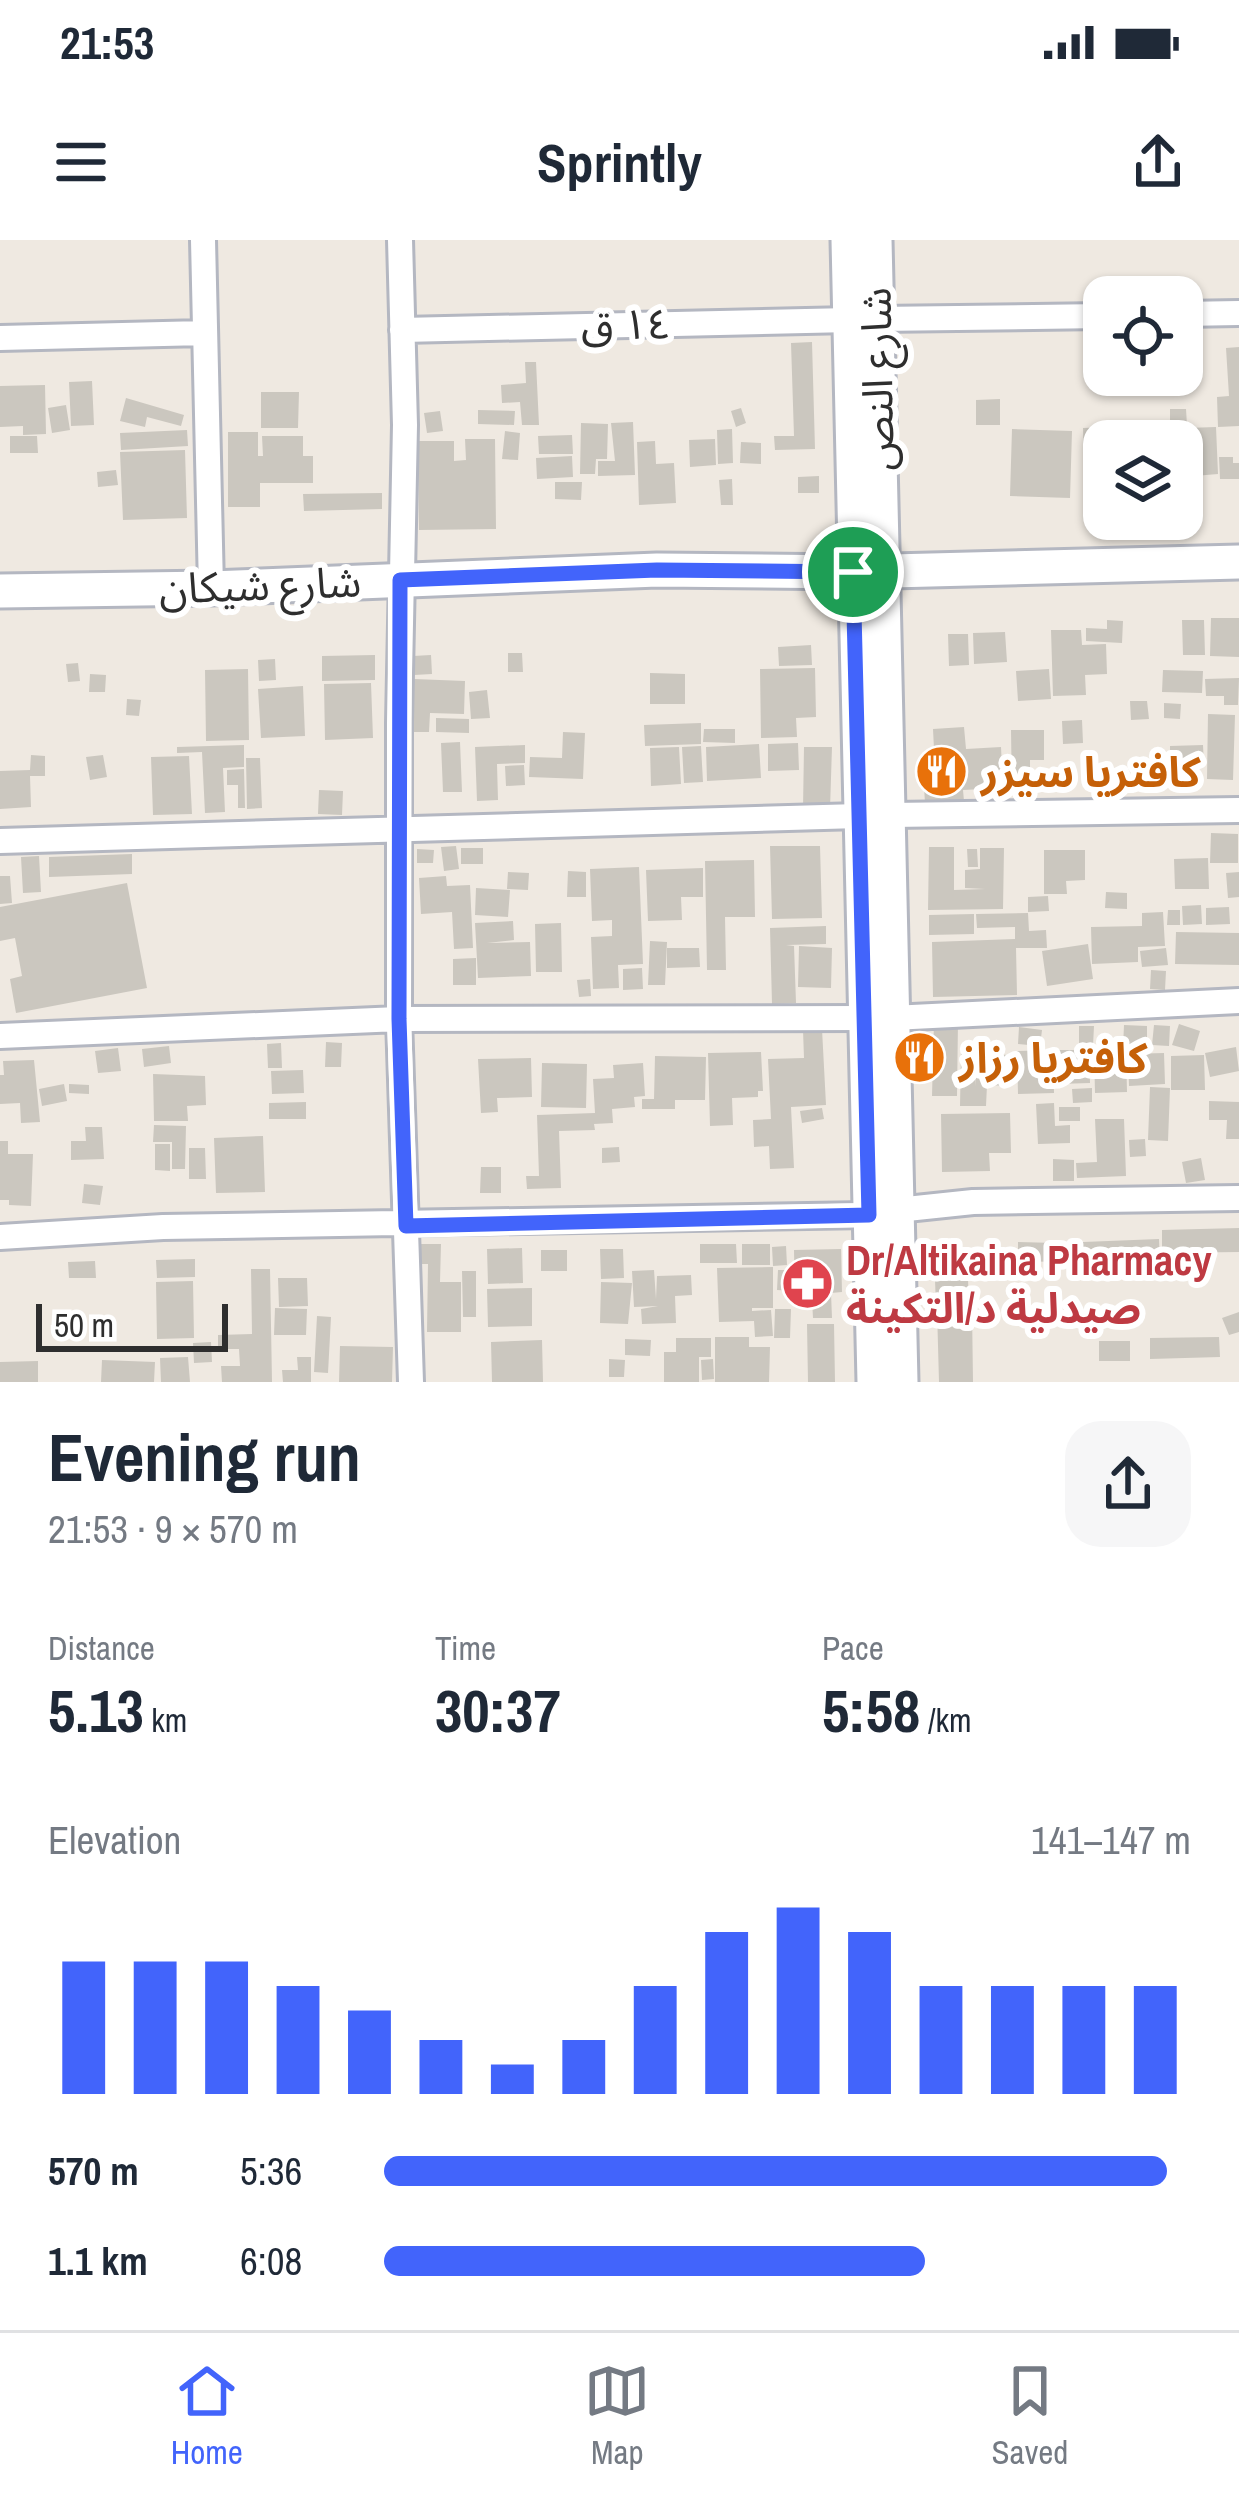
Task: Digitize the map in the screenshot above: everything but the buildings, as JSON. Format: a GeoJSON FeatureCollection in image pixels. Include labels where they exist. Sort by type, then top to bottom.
{"type":"FeatureCollection","features":[{"type":"Feature","properties":{"kind":"main road","name":"شارع النص"},"geometry":{"type":"LineString","coordinates":[[848,240],[863,320]]}},
{"type":"Feature","properties":{"kind":"main road","name":"شارع النص"},"geometry":{"type":"LineString","coordinates":[[874,1382],[883,1212],[863,320],[875,240]]}},
{"type":"Feature","properties":{"kind":"main road","name":"شارع شيكان"},"geometry":{"type":"LineString","coordinates":[[0,590],[211,588],[657,570],[867,572],[1239,562]]}},
{"type":"Feature","properties":{"kind":"main road","name":"شارع النص"},"geometry":{"type":"LineString","coordinates":[[883,1212],[901,1382]]}},
{"type":"Feature","properties":{"kind":"street"},"geometry":{"type":"LineString","coordinates":[[203,240],[211,588]]}},
{"type":"Feature","properties":{"kind":"street"},"geometry":{"type":"LineString","coordinates":[[400,240],[405,425],[399,1019],[411,1382]]}},
{"type":"Feature","properties":{"kind":"street"},"geometry":{"type":"LineString","coordinates":[[1203,314],[1239,313]]}},
{"type":"Feature","properties":{"kind":"street","name":"١٤ ق"},"geometry":{"type":"LineString","coordinates":[[402,330],[1083,316]]}},
{"type":"Feature","properties":{"kind":"street"},"geometry":{"type":"LineString","coordinates":[[0,338],[204,333]]}},
{"type":"Feature","properties":{"kind":"street"},"geometry":{"type":"LineString","coordinates":[[0,841],[1239,810]]}},
{"type":"Feature","properties":{"kind":"street"},"geometry":{"type":"LineString","coordinates":[[0,1036],[399,1019],[880,1018],[1239,1001]]}},
{"type":"Feature","properties":{"kind":"street"},"geometry":{"type":"LineString","coordinates":[[0,1237],[163,1227],[406,1226],[883,1212],[973,1202],[1239,1198]]}},
{"type":"Feature","properties":{"kind":"place","name":"كافتريا سيزر"},"geometry":{"type":"Point","coordinates":[942,772]}},
{"type":"Feature","properties":{"kind":"place","name":"كافتريا رزاز"},"geometry":{"type":"Point","coordinates":[920,1058]}},
{"type":"Feature","properties":{"kind":"place","name":"Dr/Altikaina Pharmacy صيدلية د/التكينة"},"geometry":{"type":"Point","coordinates":[807,1284]}},
{"type":"Feature","properties":{"kind":"route"},"geometry":{"type":"LineString","coordinates":[[657,570],[853,572],[869,1215],[406,1226],[399,1019],[400,580],[657,570]]}}]}
